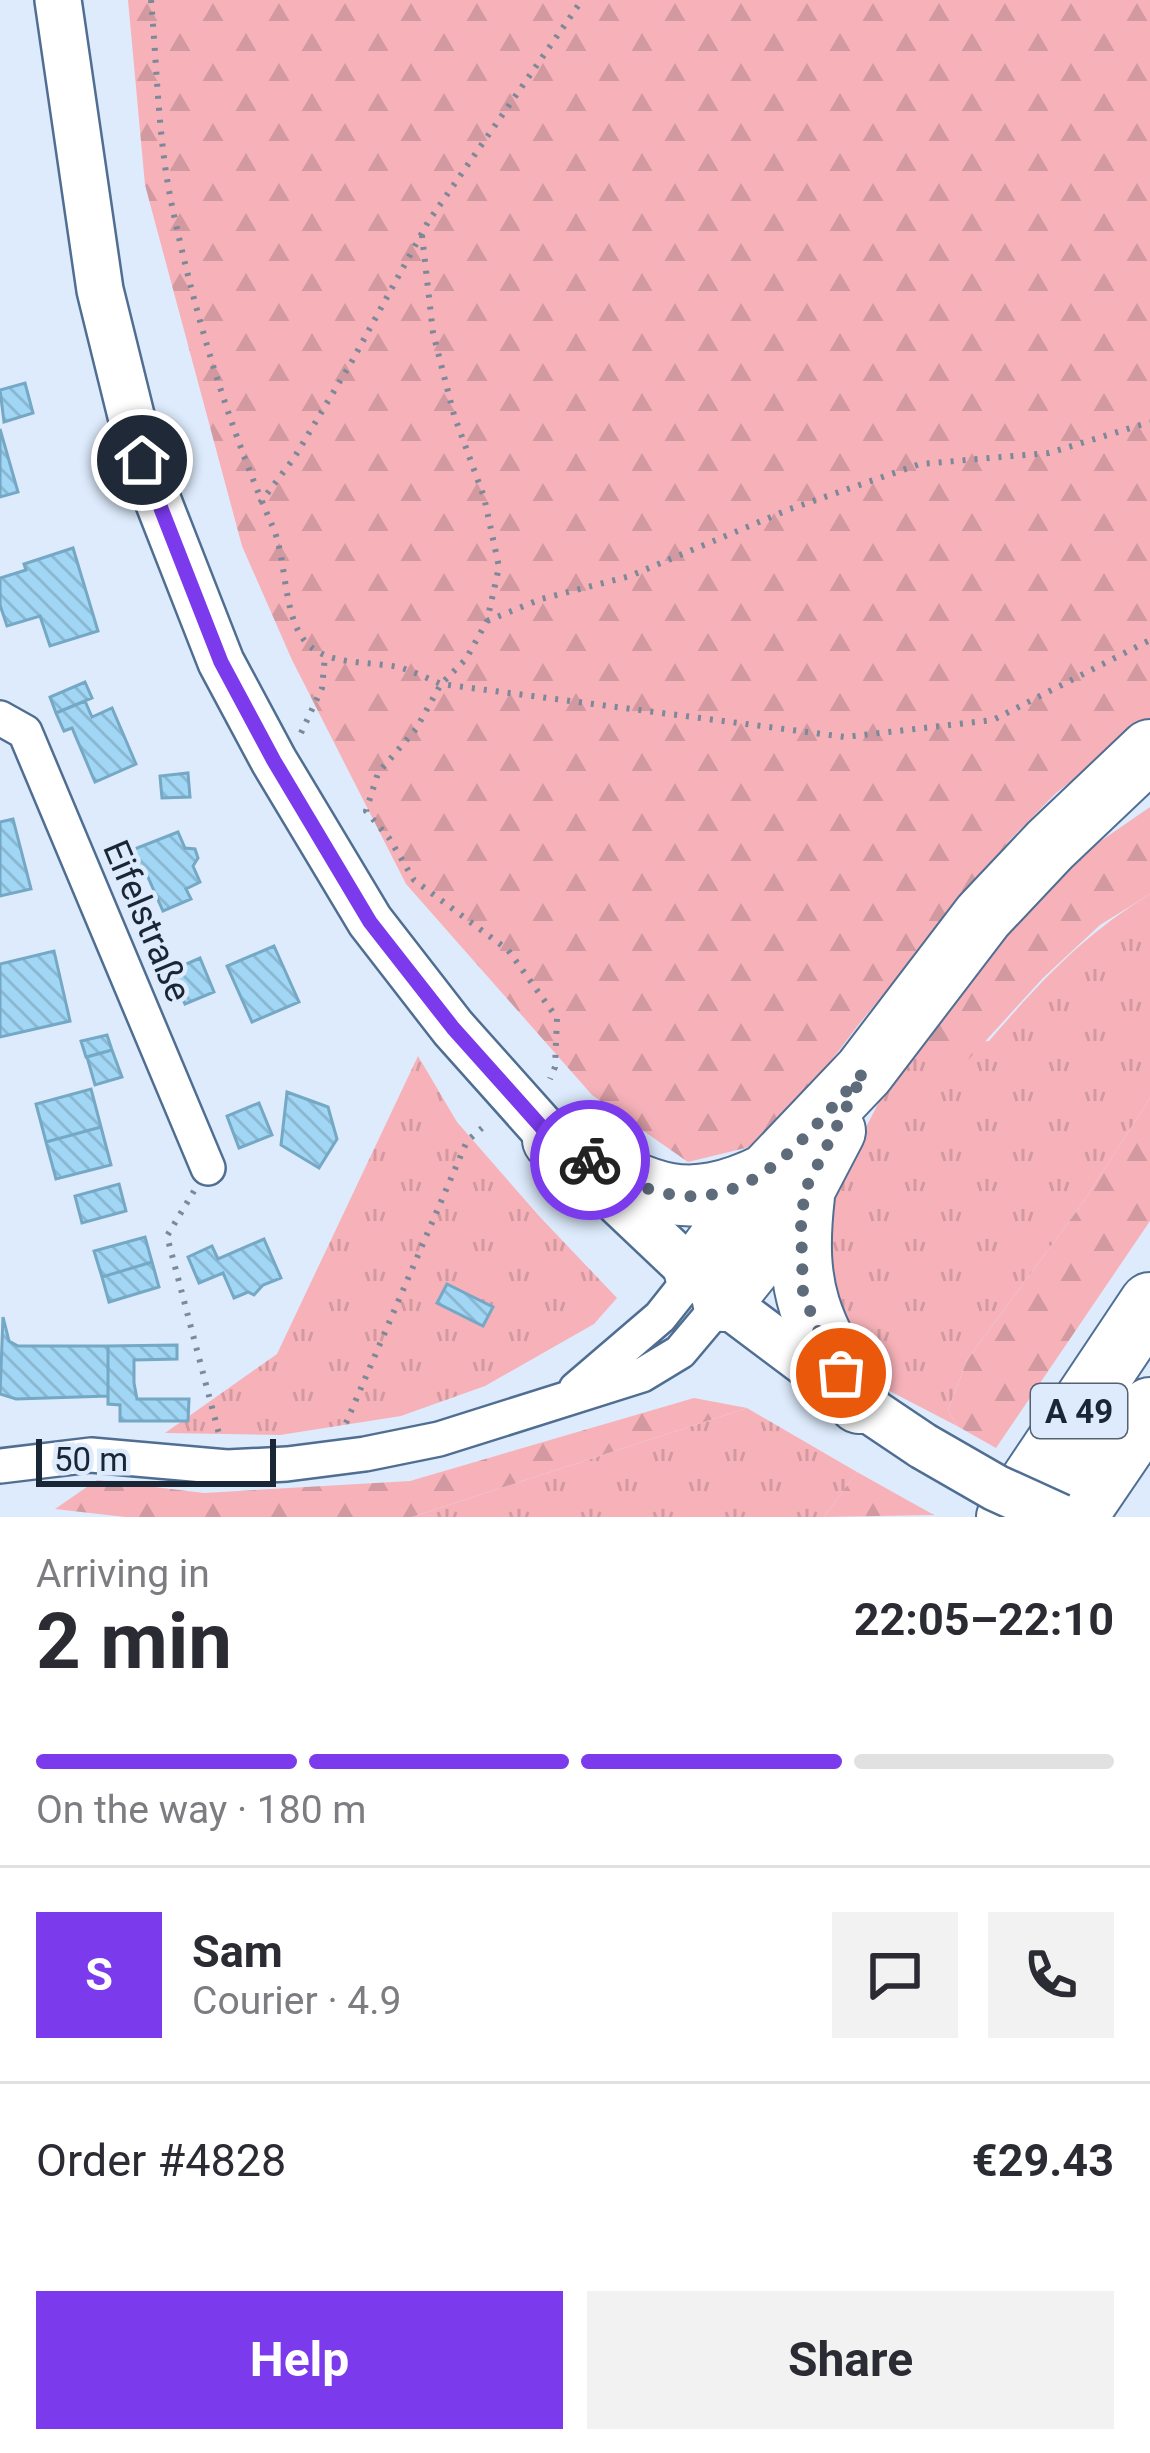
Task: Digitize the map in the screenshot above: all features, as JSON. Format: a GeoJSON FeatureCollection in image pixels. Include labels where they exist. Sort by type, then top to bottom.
{"type":"FeatureCollection","features":[{"type":"Feature","properties":{"kind":"highway"},"geometry":{"type":"LineString","coordinates":[[709,1287],[774,1240],[786,1182],[983,916],[1150,750]]}},
{"type":"Feature","properties":{"kind":"highway"},"geometry":{"type":"LineString","coordinates":[[1084,813],[1123,791],[1150,783]]}},
{"type":"Feature","properties":{"kind":"highway"},"geometry":{"type":"LineString","coordinates":[[553,1140],[640,1186],[688,1198],[786,1182]]}},
{"type":"Feature","properties":{"kind":"highway"},"geometry":{"type":"LineString","coordinates":[[786,1182],[803,1293],[823,1343],[859,1403]]}},
{"type":"Feature","properties":{"kind":"highway","name":"A 49"},"geometry":{"type":"LineString","coordinates":[[1007,1517],[1150,1303]]}},
{"type":"Feature","properties":{"kind":"highway","name":"A 49"},"geometry":{"type":"LineString","coordinates":[[1076,1517],[1150,1408]]}},
{"type":"Feature","properties":{"kind":"main road"},"geometry":{"type":"LineString","coordinates":[[58,0],[100,290],[142,460],[221,662],[370,922],[453,1028],[553,1140],[709,1287],[859,1403],[923,1446],[996,1488],[1060,1517]]}},
{"type":"Feature","properties":{"kind":"street","name":"Eifelstraße"},"geometry":{"type":"LineString","coordinates":[[0,718],[25,732],[208,1168]]}},
{"type":"Feature","properties":{"kind":"street"},"geometry":{"type":"LineString","coordinates":[[0,1466],[91,1456],[227,1467],[330,1460],[439,1439],[661,1366],[680,1352],[709,1287]]}},
{"type":"Feature","properties":{"kind":"path"},"geometry":{"type":"LineString","coordinates":[[151,0],[170,197],[204,333],[260,503],[274,528],[303,639],[325,656],[403,668],[441,684],[845,737],[993,720],[1150,640]]}},
{"type":"Feature","properties":{"kind":"path"},"geometry":{"type":"LineString","coordinates":[[260,503],[294,458],[422,235],[583,0]]}},
{"type":"Feature","properties":{"kind":"path"},"geometry":{"type":"LineString","coordinates":[[422,235],[433,333],[454,415],[484,497],[499,567],[487,620],[466,659],[441,684],[416,729],[378,773],[366,811],[414,880],[508,950],[556,1018],[550,1079]]}},
{"type":"Feature","properties":{"kind":"path"},"geometry":{"type":"LineString","coordinates":[[487,620],[541,599],[630,576],[790,509],[920,464],[1048,453],[1150,422]]}},
{"type":"Feature","properties":{"kind":"path"},"geometry":{"type":"LineString","coordinates":[[274,761],[306,728],[322,688],[325,656]]}},
{"type":"Feature","properties":{"kind":"path"},"geometry":{"type":"LineString","coordinates":[[330,1460],[467,1141],[482,1129]]}},
{"type":"Feature","properties":{"kind":"path"},"geometry":{"type":"LineString","coordinates":[[208,1168],[167,1236],[227,1467]]}},
{"type":"Feature","properties":{"kind":"green space"},"geometry":{"type":"Polygon","coordinates":[[[128,0],[1150,0],[1150,720],[1056,793],[1010,840],[859,1024],[770,1142],[688,1162],[592,1095],[406,884],[292,660],[242,546],[145,185],[128,0]]]}},
{"type":"Feature","properties":{"kind":"green space"},"geometry":{"type":"Polygon","coordinates":[[[1150,807],[1150,894],[1100,925],[1043,978],[958,1071],[932,1066],[918,1043],[1041,893],[1092,847],[1150,807]]]}},
{"type":"Feature","properties":{"kind":"green space"},"geometry":{"type":"Polygon","coordinates":[[[1150,894],[1150,1098],[1084,1201],[967,1360],[948,1410],[957,1426],[878,1385],[828,1316],[831,1195],[880,1100],[918,1043],[989,1041],[1064,961],[1103,926],[1150,894]]]}},
{"type":"Feature","properties":{"kind":"green space"},"geometry":{"type":"Polygon","coordinates":[[[418,1056],[457,1122],[617,1298],[594,1324],[485,1386],[401,1416],[280,1435],[165,1433],[277,1354],[418,1056]]]}},
{"type":"Feature","properties":{"kind":"green space"},"geometry":{"type":"Polygon","coordinates":[[[1150,1098],[1150,1221],[996,1448],[957,1426],[948,1410],[967,1360],[1084,1201],[1150,1098]]]}},
{"type":"Feature","properties":{"kind":"green space"},"geometry":{"type":"Polygon","coordinates":[[[694,1398],[747,1408],[412,1517],[125,1517],[55,1509],[97,1480],[204,1493],[410,1481],[694,1398]]]}},
{"type":"Feature","properties":{"kind":"green space"},"geometry":{"type":"Polygon","coordinates":[[[747,1408],[857,1472],[824,1517],[412,1517],[747,1408]]]}},
{"type":"Feature","properties":{"kind":"green space"},"geometry":{"type":"Polygon","coordinates":[[[857,1472],[934,1515],[824,1517],[857,1472]]]}},
{"type":"Feature","properties":{"kind":"building"},"geometry":{"type":"Polygon","coordinates":[[[25,383],[33,413],[4,422],[0,390],[25,383]]]}},
{"type":"Feature","properties":{"kind":"building"},"geometry":{"type":"Polygon","coordinates":[[[0,429],[18,492],[0,497],[0,429]]]}},
{"type":"Feature","properties":{"kind":"building"},"geometry":{"type":"Polygon","coordinates":[[[73,548],[98,631],[50,646],[40,616],[7,626],[0,605],[0,578],[26,570],[24,564],[73,548]]]}},
{"type":"Feature","properties":{"kind":"building"},"geometry":{"type":"Polygon","coordinates":[[[85,682],[92,698],[56,713],[50,697],[85,682]]]}},
{"type":"Feature","properties":{"kind":"building"},"geometry":{"type":"Polygon","coordinates":[[[85,701],[92,717],[112,708],[136,764],[95,782],[72,728],[64,731],[56,713],[85,701]]]}},
{"type":"Feature","properties":{"kind":"building"},"geometry":{"type":"Polygon","coordinates":[[[188,773],[190,797],[162,798],[160,776],[188,773]]]}},
{"type":"Feature","properties":{"kind":"building"},"geometry":{"type":"Polygon","coordinates":[[[13,819],[31,889],[0,896],[0,822],[13,819]]]}},
{"type":"Feature","properties":{"kind":"building"},"geometry":{"type":"Polygon","coordinates":[[[178,832],[185,848],[195,849],[198,858],[193,866],[200,882],[186,889],[191,899],[163,911],[147,875],[131,883],[119,855],[178,832]]]}},
{"type":"Feature","properties":{"kind":"building"},"geometry":{"type":"Polygon","coordinates":[[[274,946],[299,1002],[252,1022],[227,966],[274,946]]]}},
{"type":"Feature","properties":{"kind":"building"},"geometry":{"type":"Polygon","coordinates":[[[54,951],[70,1021],[0,1037],[0,964],[54,951]]]}},
{"type":"Feature","properties":{"kind":"building"},"geometry":{"type":"Polygon","coordinates":[[[200,958],[214,992],[185,1004],[170,971],[200,958]]]}},
{"type":"Feature","properties":{"kind":"building"},"geometry":{"type":"Polygon","coordinates":[[[107,1035],[112,1050],[86,1057],[81,1041],[107,1035]]]}},
{"type":"Feature","properties":{"kind":"building"},"geometry":{"type":"Polygon","coordinates":[[[112,1050],[122,1077],[95,1085],[87,1057],[112,1050]]]}},
{"type":"Feature","properties":{"kind":"building"},"geometry":{"type":"Polygon","coordinates":[[[91,1089],[101,1127],[46,1142],[36,1104],[91,1089]]]}},
{"type":"Feature","properties":{"kind":"building"},"geometry":{"type":"Polygon","coordinates":[[[287,1092],[328,1107],[337,1139],[319,1168],[281,1145],[287,1092]]]}},
{"type":"Feature","properties":{"kind":"building"},"geometry":{"type":"Polygon","coordinates":[[[259,1103],[272,1135],[239,1148],[227,1116],[259,1103]]]}},
{"type":"Feature","properties":{"kind":"building"},"geometry":{"type":"Polygon","coordinates":[[[101,1127],[111,1165],[56,1179],[46,1142],[101,1127]]]}},
{"type":"Feature","properties":{"kind":"building"},"geometry":{"type":"Polygon","coordinates":[[[119,1184],[126,1211],[82,1223],[75,1196],[119,1184]]]}},
{"type":"Feature","properties":{"kind":"building"},"geometry":{"type":"Polygon","coordinates":[[[145,1237],[152,1262],[102,1277],[94,1251],[145,1237]]]}},
{"type":"Feature","properties":{"kind":"building"},"geometry":{"type":"Polygon","coordinates":[[[264,1239],[281,1278],[263,1285],[254,1295],[248,1292],[234,1298],[223,1273],[199,1283],[188,1257],[212,1246],[218,1259],[264,1239]]]}},
{"type":"Feature","properties":{"kind":"building"},"geometry":{"type":"Polygon","coordinates":[[[152,1262],[159,1287],[109,1302],[102,1277],[152,1262]]]}},
{"type":"Feature","properties":{"kind":"building"},"geometry":{"type":"Polygon","coordinates":[[[447,1284],[493,1307],[483,1326],[437,1303],[447,1284]]]}},
{"type":"Feature","properties":{"kind":"building"},"geometry":{"type":"Polygon","coordinates":[[[3,1317],[9,1341],[18,1346],[108,1346],[108,1396],[16,1399],[0,1394],[3,1317]]]}},
{"type":"Feature","properties":{"kind":"building"},"geometry":{"type":"Polygon","coordinates":[[[177,1345],[177,1359],[134,1360],[134,1383],[137,1399],[189,1399],[188,1421],[120,1421],[120,1405],[108,1404],[108,1346],[177,1345]]]}},
{"type":"Feature","properties":{"kind":"way so far"},"geometry":{"type":"LineString","coordinates":[[590,1160],[640,1186],[688,1198],[728,1193],[767,1174],[864,1072],[805,1190],[801,1223],[803,1293],[841,1373]]}},
{"type":"Feature","properties":{"kind":"route"},"geometry":{"type":"LineString","coordinates":[[142,460],[221,662],[370,922],[453,1028],[553,1140],[590,1160]]}}]}
